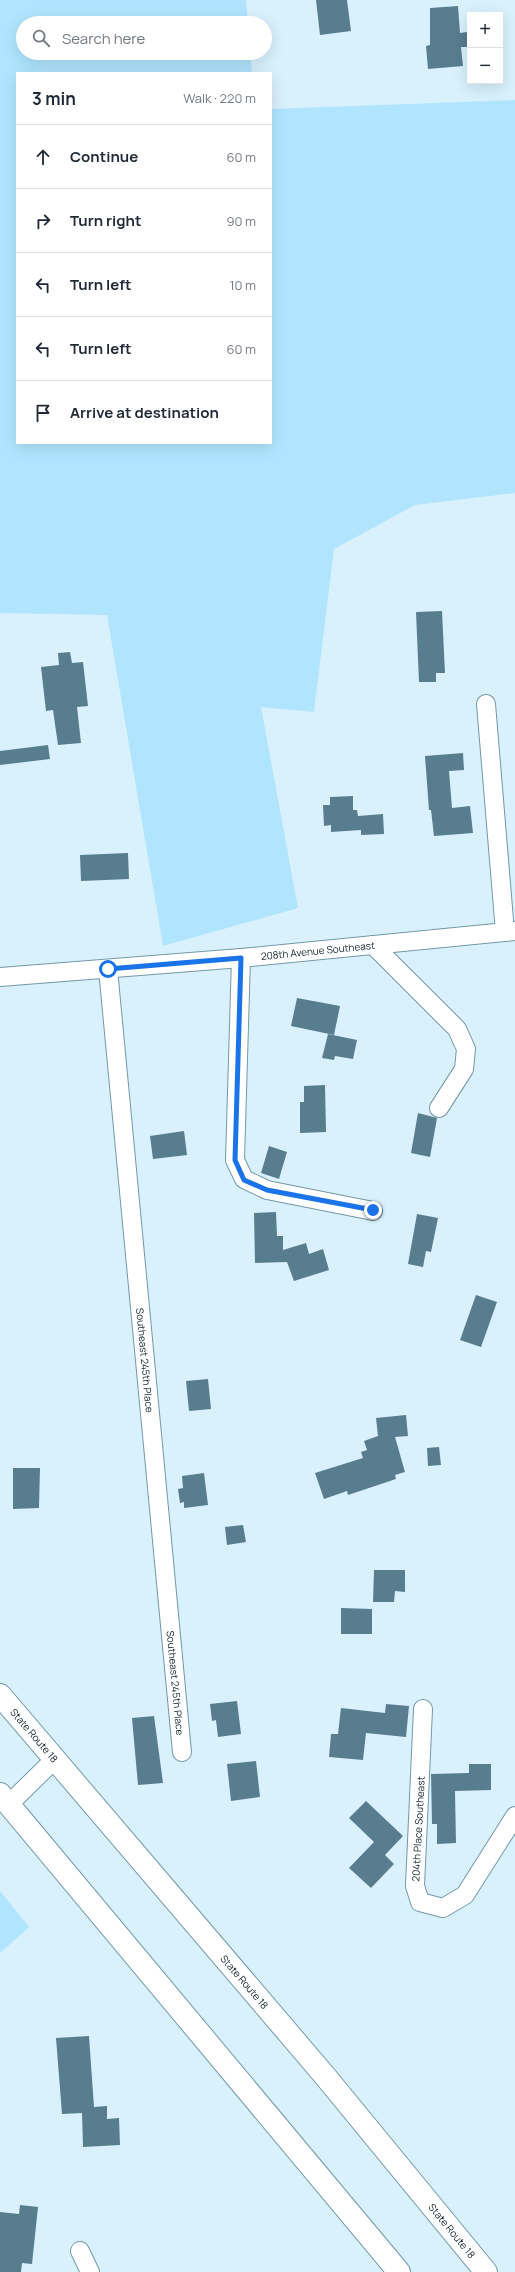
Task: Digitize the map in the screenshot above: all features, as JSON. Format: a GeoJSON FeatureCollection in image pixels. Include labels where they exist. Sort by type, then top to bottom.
{"type":"FeatureCollection","features":[{"type":"Feature","properties":{"kind":"highway","name":"State Route 18"},"geometry":{"type":"LineString","coordinates":[[0,1695],[325,2076],[486,2272]]}},
{"type":"Feature","properties":{"kind":"highway"},"geometry":{"type":"LineString","coordinates":[[4,1799],[398,2272]]}},
{"type":"Feature","properties":{"kind":"street"},"geometry":{"type":"LineString","coordinates":[[486,704],[510,932]]}},
{"type":"Feature","properties":{"kind":"street","name":"208th Avenue Southeast"},"geometry":{"type":"LineString","coordinates":[[0,977],[241,958],[510,932]]}},
{"type":"Feature","properties":{"kind":"street"},"geometry":{"type":"LineString","coordinates":[[374,945],[457,1029],[466,1049],[464,1069],[439,1108]]}},
{"type":"Feature","properties":{"kind":"street"},"geometry":{"type":"LineString","coordinates":[[241,958],[235,1160],[244,1180],[267,1190],[373,1210]]}},
{"type":"Feature","properties":{"kind":"street","name":"Southeast 245th Place"},"geometry":{"type":"LineString","coordinates":[[108,969],[182,1752]]}},
{"type":"Feature","properties":{"kind":"street","name":"204th Place Southeast"},"geometry":{"type":"LineString","coordinates":[[424,1709],[415,1886],[420,1902],[443,1908],[465,1895],[515,1816]]}},
{"type":"Feature","properties":{"kind":"street"},"geometry":{"type":"LineString","coordinates":[[4,1799],[55,1759]]}},
{"type":"Feature","properties":{"kind":"street"},"geometry":{"type":"LineString","coordinates":[[80,2251],[90,2272]]}},
{"type":"Feature","properties":{"kind":"shaded area"},"geometry":{"type":"Polygon","coordinates":[[[0,0],[246,0],[247,16],[16,16],[16,60],[251,60],[252,72],[16,72],[16,444],[272,444],[272,109],[515,100],[515,493],[415,505],[334,549],[314,712],[261,707],[298,908],[163,946],[107,615],[0,613],[0,0]]]}},
{"type":"Feature","properties":{"kind":"shaded area"},"geometry":{"type":"Polygon","coordinates":[[[0,1891],[29,1927],[0,1953],[0,1891]]]}},
{"type":"Feature","properties":{"kind":"building"},"geometry":{"type":"Polygon","coordinates":[[[316,0],[347,0],[351,31],[320,35],[316,0]]]}},
{"type":"Feature","properties":{"kind":"building"},"geometry":{"type":"Polygon","coordinates":[[[458,6],[460,33],[467,32],[467,47],[461,47],[463,66],[428,69],[426,46],[430,45],[430,8],[458,6]]]}},
{"type":"Feature","properties":{"kind":"building"},"geometry":{"type":"Polygon","coordinates":[[[442,611],[445,673],[436,673],[436,682],[419,682],[416,612],[442,611]]]}},
{"type":"Feature","properties":{"kind":"building"},"geometry":{"type":"Polygon","coordinates":[[[70,652],[72,663],[83,662],[88,706],[77,707],[81,743],[58,745],[53,710],[46,711],[41,667],[59,665],[58,653],[70,652]]]}},
{"type":"Feature","properties":{"kind":"building"},"geometry":{"type":"Polygon","coordinates":[[[48,745],[50,759],[0,765],[0,751],[48,745]]]}},
{"type":"Feature","properties":{"kind":"building"},"geometry":{"type":"Polygon","coordinates":[[[463,753],[464,770],[449,771],[452,808],[470,806],[473,833],[434,836],[431,810],[429,810],[425,756],[463,753]]]}},
{"type":"Feature","properties":{"kind":"building"},"geometry":{"type":"Polygon","coordinates":[[[353,796],[353,810],[357,810],[358,816],[383,814],[384,834],[361,835],[361,830],[331,832],[331,825],[324,826],[323,805],[330,805],[330,797],[353,796]]]}},
{"type":"Feature","properties":{"kind":"building"},"geometry":{"type":"Polygon","coordinates":[[[128,853],[129,879],[81,881],[80,855],[128,853]]]}},
{"type":"Feature","properties":{"kind":"building"},"geometry":{"type":"Polygon","coordinates":[[[297,998],[340,1006],[334,1035],[291,1026],[297,998]]]}},
{"type":"Feature","properties":{"kind":"building"},"geometry":{"type":"Polygon","coordinates":[[[328,1034],[357,1040],[353,1059],[335,1056],[334,1060],[322,1058],[328,1034]]]}},
{"type":"Feature","properties":{"kind":"building"},"geometry":{"type":"Polygon","coordinates":[[[325,1085],[326,1132],[300,1133],[300,1102],[304,1102],[304,1086],[325,1085]]]}},
{"type":"Feature","properties":{"kind":"building"},"geometry":{"type":"Polygon","coordinates":[[[418,1113],[437,1118],[430,1157],[411,1153],[418,1113]]]}},
{"type":"Feature","properties":{"kind":"building"},"geometry":{"type":"Polygon","coordinates":[[[184,1131],[187,1155],[153,1159],[150,1136],[184,1131]]]}},
{"type":"Feature","properties":{"kind":"building"},"geometry":{"type":"Polygon","coordinates":[[[269,1146],[287,1152],[279,1179],[261,1173],[269,1146]]]}},
{"type":"Feature","properties":{"kind":"building"},"geometry":{"type":"Polygon","coordinates":[[[276,1212],[277,1236],[283,1236],[283,1250],[306,1243],[309,1254],[323,1249],[329,1270],[294,1281],[287,1262],[255,1263],[254,1213],[276,1212]]]}},
{"type":"Feature","properties":{"kind":"building"},"geometry":{"type":"Polygon","coordinates":[[[417,1214],[438,1218],[431,1252],[426,1251],[423,1267],[408,1264],[417,1214]]]}},
{"type":"Feature","properties":{"kind":"building"},"geometry":{"type":"Polygon","coordinates":[[[476,1295],[497,1302],[481,1347],[460,1340],[476,1295]]]}},
{"type":"Feature","properties":{"kind":"building"},"geometry":{"type":"Polygon","coordinates":[[[208,1379],[211,1409],[189,1411],[186,1381],[208,1379]]]}},
{"type":"Feature","properties":{"kind":"building"},"geometry":{"type":"Polygon","coordinates":[[[406,1415],[408,1436],[395,1437],[405,1472],[395,1475],[396,1479],[348,1495],[347,1491],[324,1499],[315,1473],[363,1458],[361,1452],[367,1450],[364,1441],[378,1436],[376,1418],[406,1415]]]}},
{"type":"Feature","properties":{"kind":"building"},"geometry":{"type":"Polygon","coordinates":[[[439,1447],[441,1465],[428,1466],[427,1448],[439,1447]]]}},
{"type":"Feature","properties":{"kind":"building"},"geometry":{"type":"Polygon","coordinates":[[[13,1468],[40,1468],[39,1508],[13,1509],[13,1468]]]}},
{"type":"Feature","properties":{"kind":"building"},"geometry":{"type":"Polygon","coordinates":[[[204,1473],[208,1505],[184,1508],[184,1502],[180,1503],[178,1489],[183,1488],[182,1476],[204,1473]]]}},
{"type":"Feature","properties":{"kind":"building"},"geometry":{"type":"Polygon","coordinates":[[[243,1525],[246,1542],[227,1545],[225,1527],[243,1525]]]}},
{"type":"Feature","properties":{"kind":"building"},"geometry":{"type":"Polygon","coordinates":[[[374,1570],[405,1570],[405,1592],[395,1591],[394,1602],[373,1602],[374,1570]]]}},
{"type":"Feature","properties":{"kind":"building"},"geometry":{"type":"Polygon","coordinates":[[[341,1608],[372,1609],[372,1634],[341,1634],[341,1608]]]}},
{"type":"Feature","properties":{"kind":"building"},"geometry":{"type":"Polygon","coordinates":[[[237,1701],[241,1734],[218,1737],[216,1720],[212,1721],[210,1704],[237,1701]]]}},
{"type":"Feature","properties":{"kind":"building"},"geometry":{"type":"Polygon","coordinates":[[[386,1704],[409,1706],[406,1737],[366,1733],[363,1760],[329,1757],[331,1734],[338,1734],[341,1708],[385,1713],[386,1704]]]}},
{"type":"Feature","properties":{"kind":"building"},"geometry":{"type":"Polygon","coordinates":[[[154,1716],[163,1783],[138,1785],[132,1718],[154,1716]]]}},
{"type":"Feature","properties":{"kind":"building"},"geometry":{"type":"Polygon","coordinates":[[[256,1761],[260,1797],[231,1801],[227,1764],[256,1761]]]}},
{"type":"Feature","properties":{"kind":"building"},"geometry":{"type":"Polygon","coordinates":[[[469,1764],[491,1764],[491,1790],[455,1791],[456,1843],[437,1844],[437,1824],[432,1824],[431,1774],[469,1773],[469,1764]]]}},
{"type":"Feature","properties":{"kind":"building"},"geometry":{"type":"Polygon","coordinates":[[[366,1801],[403,1836],[385,1855],[394,1864],[371,1888],[349,1868],[374,1842],[349,1818],[366,1801]]]}},
{"type":"Feature","properties":{"kind":"building"},"geometry":{"type":"Polygon","coordinates":[[[89,2036],[94,2107],[107,2106],[107,2119],[119,2118],[120,2145],[83,2147],[82,2113],[62,2114],[56,2038],[89,2036]]]}},
{"type":"Feature","properties":{"kind":"building"},"geometry":{"type":"Polygon","coordinates":[[[20,2205],[38,2207],[32,2264],[22,2263],[21,2272],[0,2272],[0,2212],[19,2214],[20,2205]]]}},
{"type":"Feature","properties":{"kind":"route"},"geometry":{"type":"LineString","coordinates":[[108,969],[241,958],[235,1160],[244,1180],[267,1190],[373,1210]]}}]}
